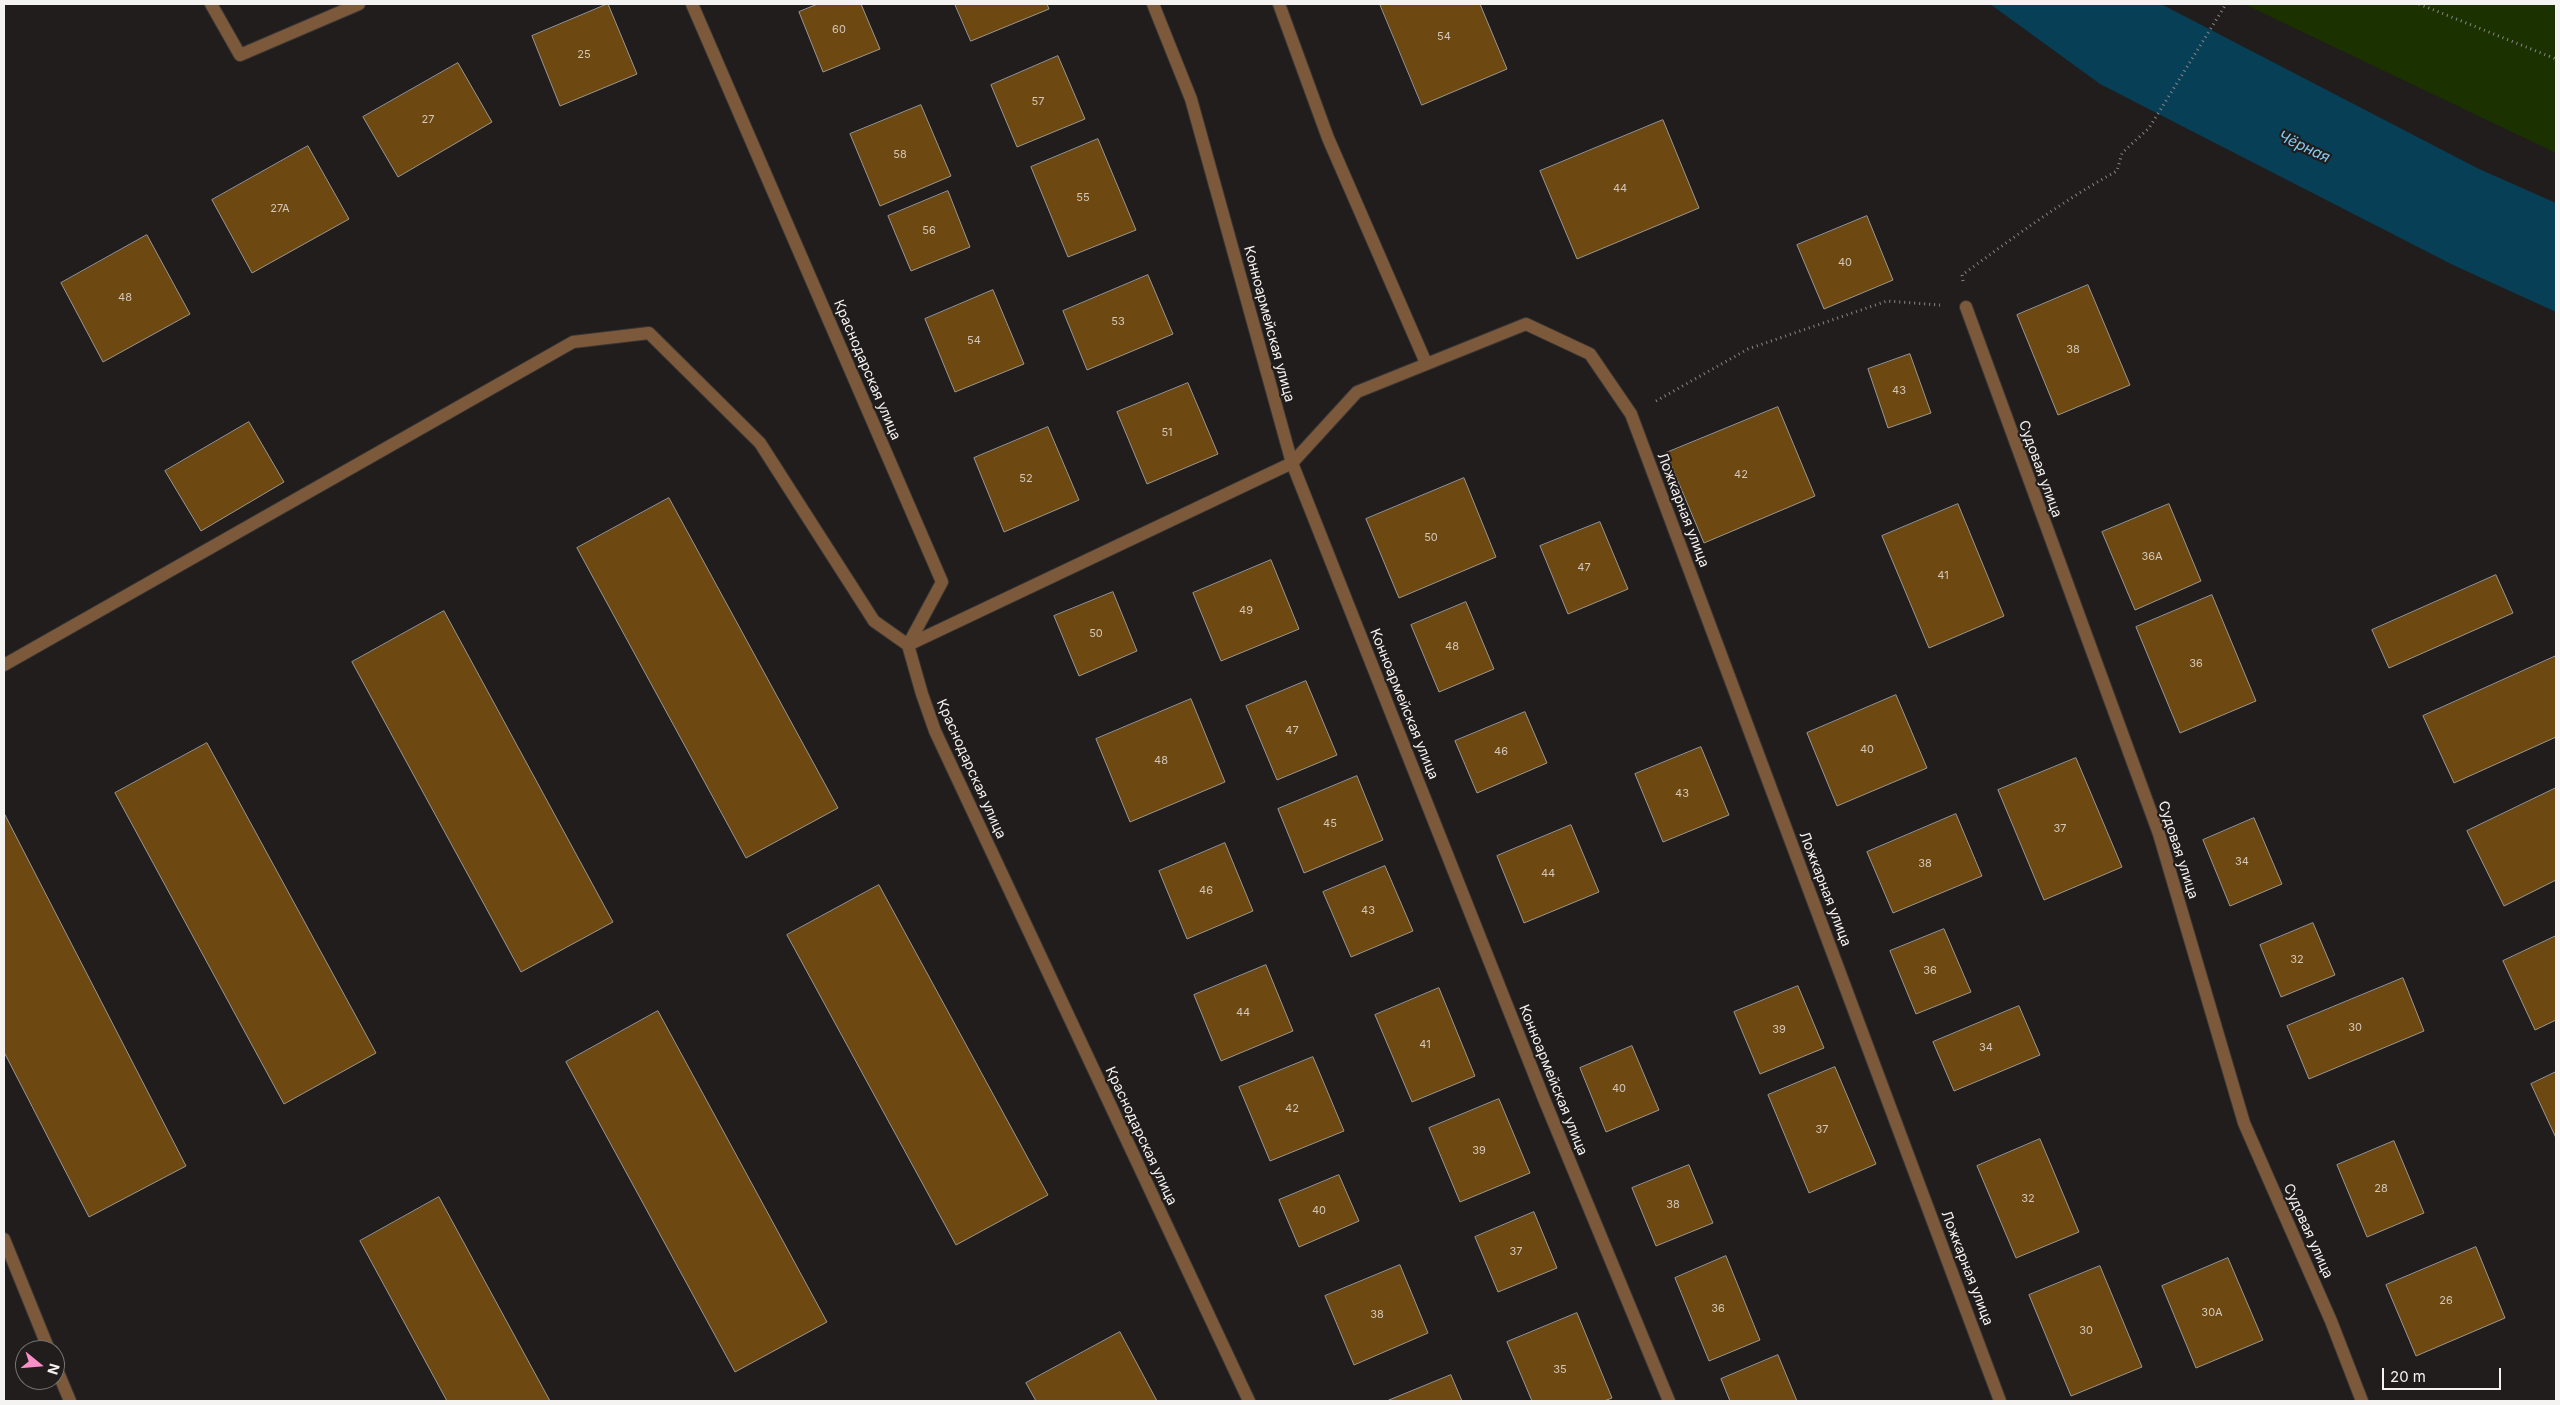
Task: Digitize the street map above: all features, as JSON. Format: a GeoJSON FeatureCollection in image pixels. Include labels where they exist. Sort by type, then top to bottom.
{"type":"FeatureCollection","features":[{"type":"Feature","properties":{"kind":"street"},"geometry":{"type":"LineString","coordinates":[[211,4],[240,55],[359,4]]}},
{"type":"Feature","properties":{"kind":"street","name":"Краснодарская улица"},"geometry":{"type":"LineString","coordinates":[[692,4],[942,582],[908,645],[935,731],[1249,1401]]}},
{"type":"Feature","properties":{"kind":"street","name":"Конноармейская улица"},"geometry":{"type":"LineString","coordinates":[[1153,4],[1191,99],[1292,463],[1544,1100],[1669,1401]]}},
{"type":"Feature","properties":{"kind":"street"},"geometry":{"type":"LineString","coordinates":[[1279,4],[1328,138],[1426,363]]}},
{"type":"Feature","properties":{"kind":"street","name":"Судовая улица"},"geometry":{"type":"LineString","coordinates":[[1966,307],[2159,834],[2244,1123],[2332,1321],[2362,1401]]}},
{"type":"Feature","properties":{"kind":"street","name":"Ложкарная улица"},"geometry":{"type":"LineString","coordinates":[[1292,463],[1357,392],[1526,324],[1590,354],[1631,414],[2000,1401]]}},
{"type":"Feature","properties":{"kind":"street"},"geometry":{"type":"LineString","coordinates":[[4,666],[573,342],[649,333],[760,443],[874,621],[908,645],[1292,463]]}},
{"type":"Feature","properties":{"kind":"street"},"geometry":{"type":"LineString","coordinates":[[4,1239],[45,1340]]}},
{"type":"Feature","properties":{"kind":"street"},"geometry":{"type":"LineString","coordinates":[[65,1389],[70,1401]]}},
{"type":"Feature","properties":{"kind":"path"},"geometry":{"type":"LineString","coordinates":[[1631,414],[1748,349],[1887,301],[1966,307],[1962,275],[2078,192],[2117,171],[2122,153],[2149,128],[2226,4]]}},
{"type":"Feature","properties":{"kind":"path"},"geometry":{"type":"LineString","coordinates":[[2419,4],[2556,59]]}},
{"type":"Feature","properties":{"kind":"green space"},"geometry":{"type":"Polygon","coordinates":[[[2244,4],[2556,4],[2556,153],[2244,4]]]}},
{"type":"Feature","properties":{"kind":"water","name":"Чёрная"},"geometry":{"type":"Polygon","coordinates":[[[1990,4],[2161,4],[2479,169],[2556,203],[2556,312],[2453,265],[2100,84],[1990,4]]]}},
{"type":"Feature","properties":{"kind":"building"},"geometry":{"type":"Polygon","coordinates":[[[608,4],[637,74],[560,106],[532,36],[608,4]]]}},
{"type":"Feature","properties":{"kind":"building"},"geometry":{"type":"Polygon","coordinates":[[[818,4],[861,4],[880,49],[823,72],[799,12],[818,4]]]}},
{"type":"Feature","properties":{"kind":"building"},"geometry":{"type":"Polygon","coordinates":[[[955,4],[1047,4],[1049,9],[971,41],[955,4]]]}},
{"type":"Feature","properties":{"kind":"building"},"geometry":{"type":"Polygon","coordinates":[[[1380,4],[1480,4],[1507,69],[1422,105],[1380,4]]]}},
{"type":"Feature","properties":{"kind":"building"},"geometry":{"type":"Polygon","coordinates":[[[1058,56],[1085,119],[1017,147],[991,85],[1058,56]]]}},
{"type":"Feature","properties":{"kind":"building"},"geometry":{"type":"Polygon","coordinates":[[[458,63],[492,122],[398,177],[363,117],[458,63]]]}},
{"type":"Feature","properties":{"kind":"building"},"geometry":{"type":"Polygon","coordinates":[[[921,105],[951,176],[880,206],[850,134],[921,105]]]}},
{"type":"Feature","properties":{"kind":"building"},"geometry":{"type":"Polygon","coordinates":[[[1663,120],[1699,208],[1577,259],[1540,171],[1663,120]]]}},
{"type":"Feature","properties":{"kind":"building"},"geometry":{"type":"Polygon","coordinates":[[[1098,139],[1136,230],[1068,257],[1031,167],[1098,139]]]}},
{"type":"Feature","properties":{"kind":"building"},"geometry":{"type":"Polygon","coordinates":[[[308,146],[349,219],[252,273],[212,200],[308,146]]]}},
{"type":"Feature","properties":{"kind":"building"},"geometry":{"type":"Polygon","coordinates":[[[948,191],[970,247],[911,271],[888,216],[948,191]]]}},
{"type":"Feature","properties":{"kind":"building"},"geometry":{"type":"Polygon","coordinates":[[[1867,216],[1893,280],[1824,309],[1797,245],[1867,216]]]}},
{"type":"Feature","properties":{"kind":"building"},"geometry":{"type":"Polygon","coordinates":[[[147,235],[190,314],[103,362],[61,283],[147,235]]]}},
{"type":"Feature","properties":{"kind":"building"},"geometry":{"type":"Polygon","coordinates":[[[1148,275],[1173,334],[1087,370],[1063,311],[1148,275]]]}},
{"type":"Feature","properties":{"kind":"building"},"geometry":{"type":"Polygon","coordinates":[[[2088,285],[2130,385],[2058,415],[2017,315],[2088,285]]]}},
{"type":"Feature","properties":{"kind":"building"},"geometry":{"type":"Polygon","coordinates":[[[993,290],[1024,364],[955,392],[925,319],[993,290]]]}},
{"type":"Feature","properties":{"kind":"building"},"geometry":{"type":"Polygon","coordinates":[[[1910,354],[1931,413],[1888,428],[1868,369],[1910,354]]]}},
{"type":"Feature","properties":{"kind":"building"},"geometry":{"type":"Polygon","coordinates":[[[1188,383],[1218,454],[1147,484],[1117,412],[1188,383]]]}},
{"type":"Feature","properties":{"kind":"building"},"geometry":{"type":"Polygon","coordinates":[[[1778,407],[1815,496],[1704,543],[1666,453],[1778,407]]]}},
{"type":"Feature","properties":{"kind":"building"},"geometry":{"type":"Polygon","coordinates":[[[249,422],[284,482],[201,531],[165,471],[249,422]]]}},
{"type":"Feature","properties":{"kind":"building"},"geometry":{"type":"Polygon","coordinates":[[[1048,427],[1079,500],[1004,532],[974,458],[1048,427]]]}},
{"type":"Feature","properties":{"kind":"building"},"geometry":{"type":"Polygon","coordinates":[[[1464,478],[1496,557],[1399,598],[1366,519],[1464,478]]]}},
{"type":"Feature","properties":{"kind":"building"},"geometry":{"type":"Polygon","coordinates":[[[669,498],[838,808],[746,858],[577,548],[669,498]]]}},
{"type":"Feature","properties":{"kind":"building"},"geometry":{"type":"Polygon","coordinates":[[[1958,504],[2004,616],[1929,648],[1882,536],[1958,504]]]}},
{"type":"Feature","properties":{"kind":"building"},"geometry":{"type":"Polygon","coordinates":[[[2169,504],[2201,581],[2135,610],[2102,532],[2169,504]]]}},
{"type":"Feature","properties":{"kind":"building"},"geometry":{"type":"Polygon","coordinates":[[[1600,522],[1628,589],[1568,614],[1540,546],[1600,522]]]}},
{"type":"Feature","properties":{"kind":"building"},"geometry":{"type":"Polygon","coordinates":[[[1271,560],[1299,629],[1221,661],[1193,593],[1271,560]]]}},
{"type":"Feature","properties":{"kind":"building"},"geometry":{"type":"Polygon","coordinates":[[[2496,575],[2513,613],[2389,668],[2372,630],[2496,575]]]}},
{"type":"Feature","properties":{"kind":"building"},"geometry":{"type":"Polygon","coordinates":[[[1113,592],[1137,651],[1079,676],[1054,616],[1113,592]]]}},
{"type":"Feature","properties":{"kind":"building"},"geometry":{"type":"Polygon","coordinates":[[[2212,595],[2256,701],[2180,733],[2136,627],[2212,595]]]}},
{"type":"Feature","properties":{"kind":"building"},"geometry":{"type":"Polygon","coordinates":[[[1466,602],[1494,669],[1439,692],[1411,625],[1466,602]]]}},
{"type":"Feature","properties":{"kind":"building"},"geometry":{"type":"Polygon","coordinates":[[[444,611],[613,922],[521,972],[352,662],[444,611]]]}},
{"type":"Feature","properties":{"kind":"building"},"geometry":{"type":"Polygon","coordinates":[[[2556,656],[2556,737],[2454,783],[2423,716],[2556,656]]]}},
{"type":"Feature","properties":{"kind":"building"},"geometry":{"type":"Polygon","coordinates":[[[1306,681],[1337,755],[1277,780],[1246,706],[1306,681]]]}},
{"type":"Feature","properties":{"kind":"building"},"geometry":{"type":"Polygon","coordinates":[[[1896,695],[1927,768],[1837,806],[1807,733],[1896,695]]]}},
{"type":"Feature","properties":{"kind":"building"},"geometry":{"type":"Polygon","coordinates":[[[1191,699],[1225,782],[1130,822],[1096,739],[1191,699]]]}},
{"type":"Feature","properties":{"kind":"building"},"geometry":{"type":"Polygon","coordinates":[[[1525,712],[1547,763],[1477,793],[1455,741],[1525,712]]]}},
{"type":"Feature","properties":{"kind":"building"},"geometry":{"type":"Polygon","coordinates":[[[207,743],[376,1053],[284,1104],[115,793],[207,743]]]}},
{"type":"Feature","properties":{"kind":"building"},"geometry":{"type":"Polygon","coordinates":[[[1701,747],[1729,815],[1663,842],[1635,774],[1701,747]]]}},
{"type":"Feature","properties":{"kind":"building"},"geometry":{"type":"Polygon","coordinates":[[[2076,758],[2122,867],[2044,900],[1998,790],[2076,758]]]}},
{"type":"Feature","properties":{"kind":"building"},"geometry":{"type":"Polygon","coordinates":[[[1357,776],[1383,840],[1304,873],[1278,809],[1357,776]]]}},
{"type":"Feature","properties":{"kind":"building"},"geometry":{"type":"Polygon","coordinates":[[[2556,788],[2556,880],[2504,906],[2467,831],[2556,788]]]}},
{"type":"Feature","properties":{"kind":"building"},"geometry":{"type":"Polygon","coordinates":[[[4,813],[186,1166],[89,1217],[4,1052],[4,813]]]}},
{"type":"Feature","properties":{"kind":"building"},"geometry":{"type":"Polygon","coordinates":[[[1956,814],[1982,876],[1893,913],[1867,852],[1956,814]]]}},
{"type":"Feature","properties":{"kind":"building"},"geometry":{"type":"Polygon","coordinates":[[[2254,818],[2282,884],[2230,906],[2203,840],[2254,818]]]}},
{"type":"Feature","properties":{"kind":"building"},"geometry":{"type":"Polygon","coordinates":[[[1571,825],[1599,892],[1524,923],[1497,856],[1571,825]]]}},
{"type":"Feature","properties":{"kind":"building"},"geometry":{"type":"Polygon","coordinates":[[[1225,843],[1253,911],[1187,939],[1159,871],[1225,843]]]}},
{"type":"Feature","properties":{"kind":"building"},"geometry":{"type":"Polygon","coordinates":[[[1385,866],[1413,931],[1351,957],[1323,892],[1385,866]]]}},
{"type":"Feature","properties":{"kind":"building"},"geometry":{"type":"Polygon","coordinates":[[[879,885],[1048,1195],[956,1245],[787,935],[879,885]]]}},
{"type":"Feature","properties":{"kind":"building"},"geometry":{"type":"Polygon","coordinates":[[[2313,923],[2335,975],[2281,997],[2260,945],[2313,923]]]}},
{"type":"Feature","properties":{"kind":"building"},"geometry":{"type":"Polygon","coordinates":[[[1944,929],[1971,992],[1916,1014],[1890,951],[1944,929]]]}},
{"type":"Feature","properties":{"kind":"building"},"geometry":{"type":"Polygon","coordinates":[[[2556,936],[2556,1020],[2535,1030],[2503,961],[2556,936]]]}},
{"type":"Feature","properties":{"kind":"building"},"geometry":{"type":"Polygon","coordinates":[[[1266,965],[1293,1031],[1221,1061],[1194,995],[1266,965]]]}},
{"type":"Feature","properties":{"kind":"building"},"geometry":{"type":"Polygon","coordinates":[[[2403,978],[2424,1031],[2309,1079],[2287,1026],[2403,978]]]}},
{"type":"Feature","properties":{"kind":"building"},"geometry":{"type":"Polygon","coordinates":[[[1798,986],[1824,1048],[1760,1074],[1734,1012],[1798,986]]]}},
{"type":"Feature","properties":{"kind":"building"},"geometry":{"type":"Polygon","coordinates":[[[1439,988],[1475,1076],[1412,1102],[1375,1015],[1439,988]]]}},
{"type":"Feature","properties":{"kind":"building"},"geometry":{"type":"Polygon","coordinates":[[[2019,1006],[2040,1055],[1954,1091],[1933,1042],[2019,1006]]]}},
{"type":"Feature","properties":{"kind":"building"},"geometry":{"type":"Polygon","coordinates":[[[658,1011],[827,1322],[735,1372],[566,1062],[658,1011]]]}},
{"type":"Feature","properties":{"kind":"building"},"geometry":{"type":"Polygon","coordinates":[[[1632,1046],[1659,1110],[1606,1132],[1580,1068],[1632,1046]]]}},
{"type":"Feature","properties":{"kind":"building"},"geometry":{"type":"Polygon","coordinates":[[[1313,1057],[1344,1131],[1270,1161],[1239,1087],[1313,1057]]]}},
{"type":"Feature","properties":{"kind":"building"},"geometry":{"type":"Polygon","coordinates":[[[1835,1067],[1876,1164],[1809,1193],[1768,1095],[1835,1067]]]}},
{"type":"Feature","properties":{"kind":"building"},"geometry":{"type":"Polygon","coordinates":[[[2556,1072],[2556,1138],[2531,1084],[2556,1072]]]}},
{"type":"Feature","properties":{"kind":"building"},"geometry":{"type":"Polygon","coordinates":[[[1499,1099],[1530,1173],[1460,1202],[1429,1128],[1499,1099]]]}},
{"type":"Feature","properties":{"kind":"building"},"geometry":{"type":"Polygon","coordinates":[[[2040,1139],[2079,1232],[2016,1258],[1977,1166],[2040,1139]]]}},
{"type":"Feature","properties":{"kind":"building"},"geometry":{"type":"Polygon","coordinates":[[[2394,1141],[2424,1213],[2367,1237],[2337,1165],[2394,1141]]]}},
{"type":"Feature","properties":{"kind":"building"},"geometry":{"type":"Polygon","coordinates":[[[1689,1165],[1713,1223],[1656,1246],[1632,1188],[1689,1165]]]}},
{"type":"Feature","properties":{"kind":"building"},"geometry":{"type":"Polygon","coordinates":[[[1339,1175],[1359,1221],[1299,1247],[1279,1200],[1339,1175]]]}},
{"type":"Feature","properties":{"kind":"building"},"geometry":{"type":"Polygon","coordinates":[[[439,1197],[550,1401],[447,1401],[360,1241],[439,1197]]]}},
{"type":"Feature","properties":{"kind":"building"},"geometry":{"type":"Polygon","coordinates":[[[1534,1212],[1557,1268],[1498,1292],[1475,1237],[1534,1212]]]}},
{"type":"Feature","properties":{"kind":"building"},"geometry":{"type":"Polygon","coordinates":[[[2476,1247],[2505,1318],[2416,1356],[2386,1285],[2476,1247]]]}},
{"type":"Feature","properties":{"kind":"building"},"geometry":{"type":"Polygon","coordinates":[[[1726,1256],[1760,1340],[1709,1361],[1675,1278],[1726,1256]]]}},
{"type":"Feature","properties":{"kind":"building"},"geometry":{"type":"Polygon","coordinates":[[[2228,1258],[2263,1340],[2196,1368],[2162,1286],[2228,1258]]]}},
{"type":"Feature","properties":{"kind":"building"},"geometry":{"type":"Polygon","coordinates":[[[1400,1265],[1428,1333],[1354,1365],[1325,1296],[1400,1265]]]}},
{"type":"Feature","properties":{"kind":"building"},"geometry":{"type":"Polygon","coordinates":[[[2100,1266],[2142,1367],[2071,1396],[2029,1295],[2100,1266]]]}},
{"type":"Feature","properties":{"kind":"building"},"geometry":{"type":"Polygon","coordinates":[[[1577,1313],[1612,1398],[1604,1401],[1532,1401],[1507,1342],[1577,1313]]]}},
{"type":"Feature","properties":{"kind":"building"},"geometry":{"type":"Polygon","coordinates":[[[1120,1332],[1157,1401],[1036,1401],[1026,1383],[1120,1332]]]}},
{"type":"Feature","properties":{"kind":"building"},"geometry":{"type":"Polygon","coordinates":[[[1778,1355],[1797,1401],[1730,1401],[1721,1379],[1778,1355]]]}},
{"type":"Feature","properties":{"kind":"building"},"geometry":{"type":"Polygon","coordinates":[[[1451,1375],[1462,1401],[1387,1401],[1451,1375]]]}}]}
